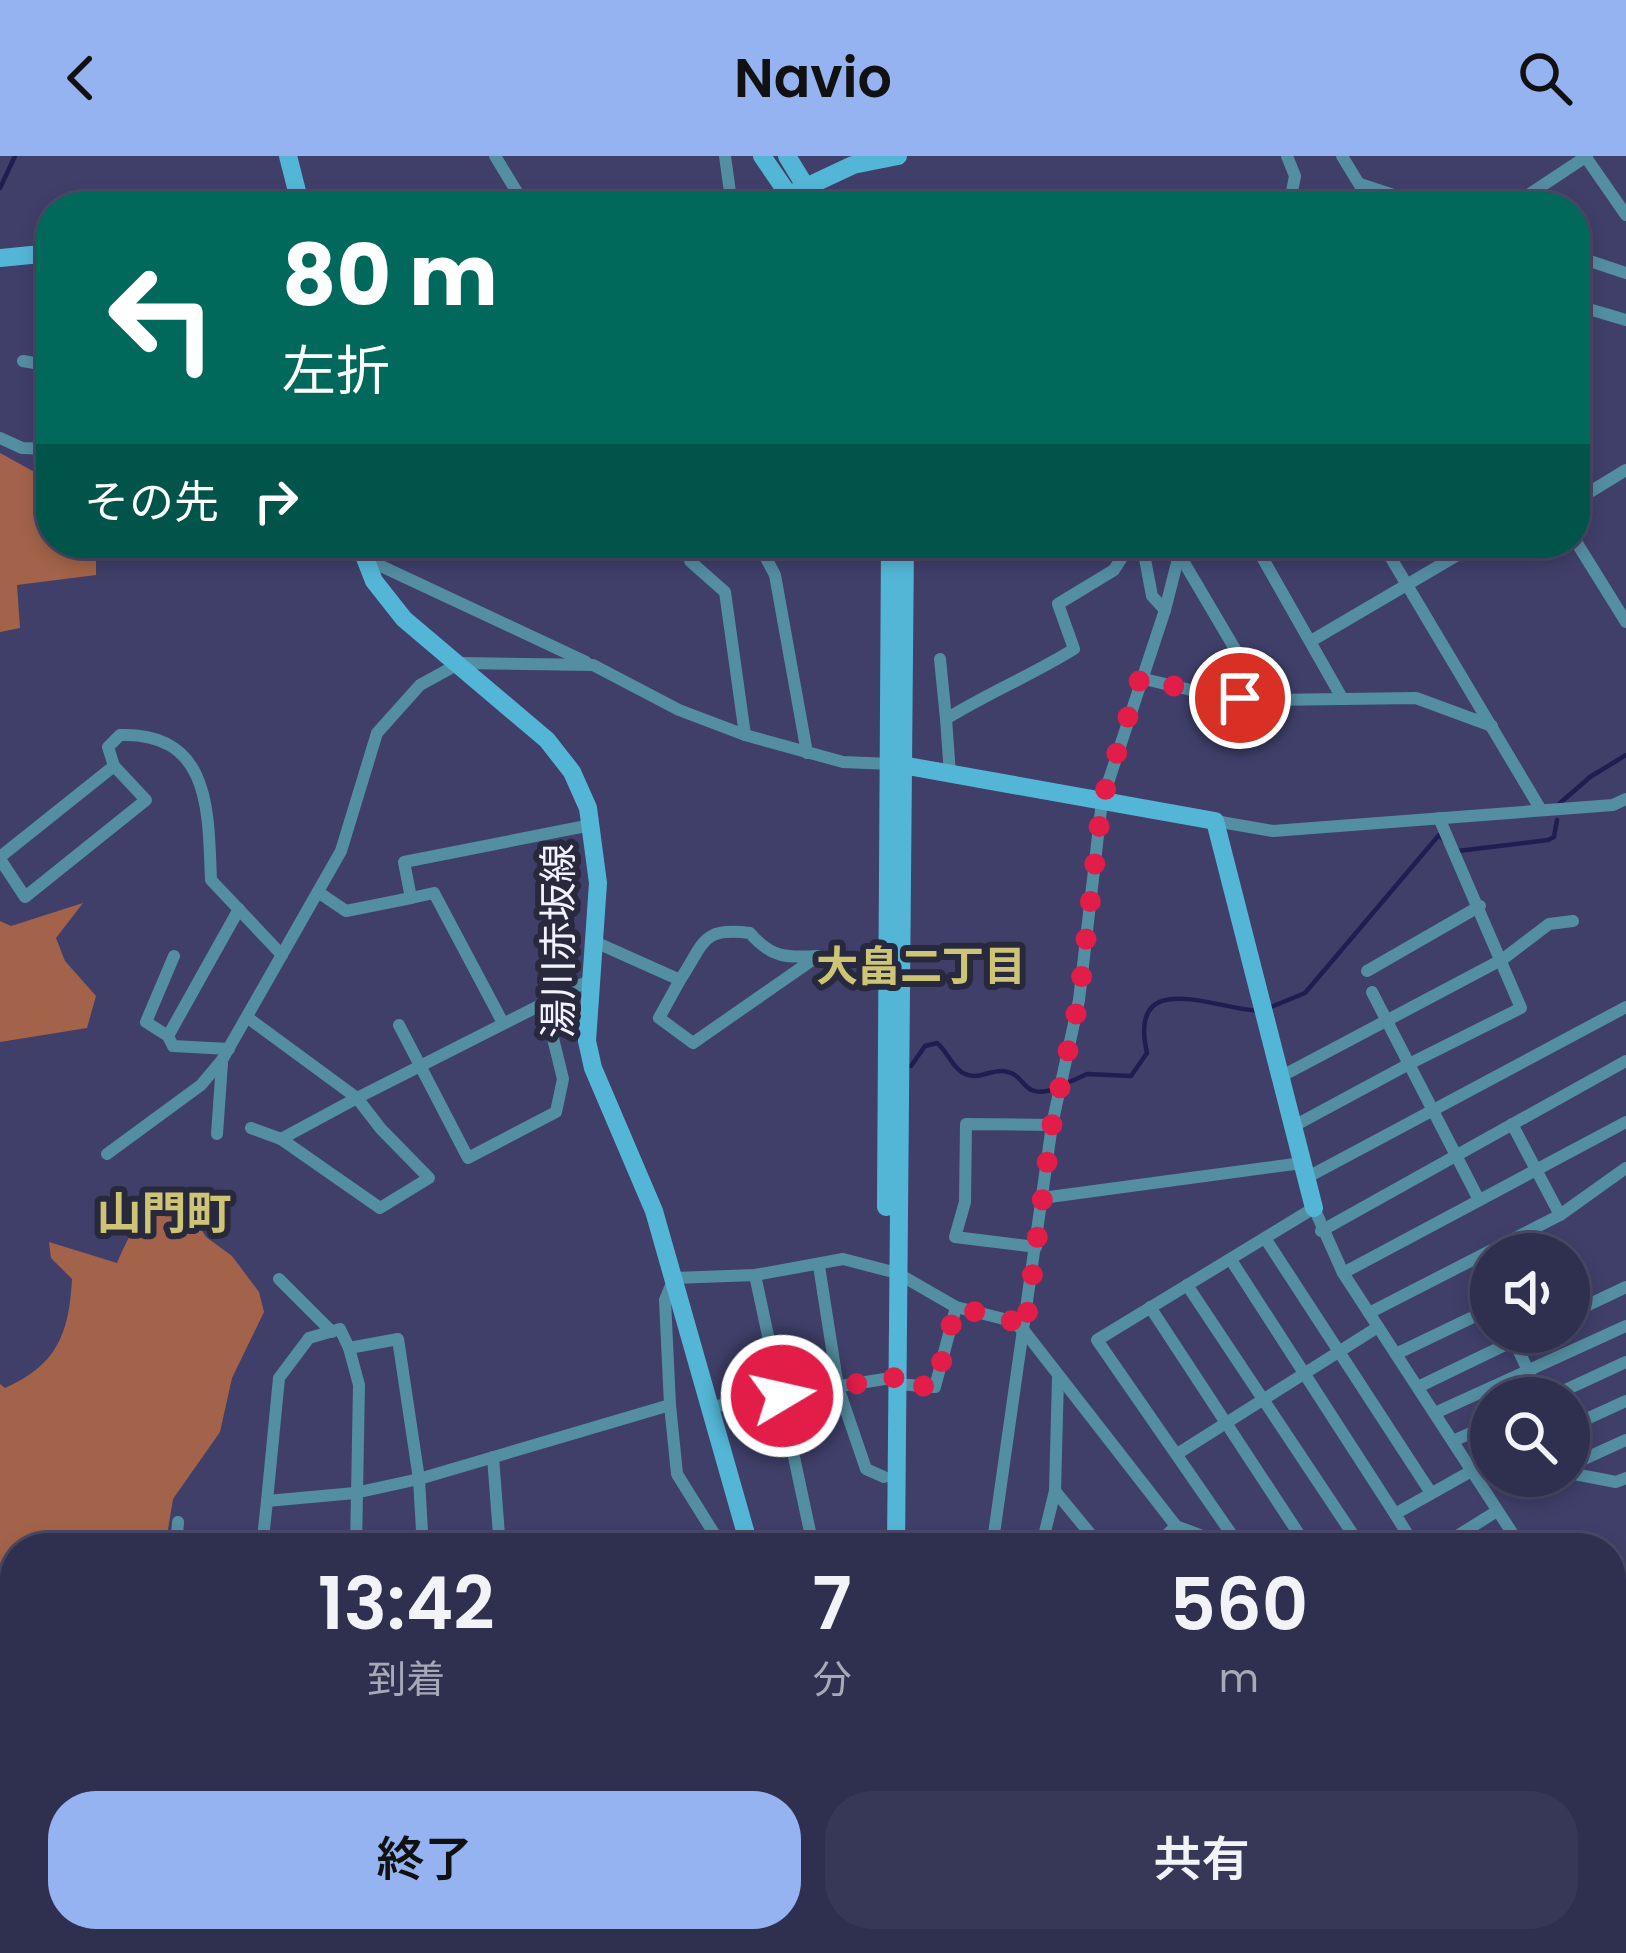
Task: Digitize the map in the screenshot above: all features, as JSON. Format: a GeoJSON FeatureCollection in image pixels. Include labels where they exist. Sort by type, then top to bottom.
{"type":"FeatureCollection","features":[{"type":"Feature","properties":{"kind":"street"},"geometry":{"type":"LineString","coordinates":[[288,156],[298,192]]}},
{"type":"Feature","properties":{"kind":"street"},"geometry":{"type":"LineString","coordinates":[[496,156],[517,192]]}},
{"type":"Feature","properties":{"kind":"street"},"geometry":{"type":"LineString","coordinates":[[724,156],[730,192]]}},
{"type":"Feature","properties":{"kind":"street"},"geometry":{"type":"LineString","coordinates":[[762,156],[785,192]]}},
{"type":"Feature","properties":{"kind":"street"},"geometry":{"type":"LineString","coordinates":[[787,156],[810,192]]}},
{"type":"Feature","properties":{"kind":"street"},"geometry":{"type":"LineString","coordinates":[[802,192],[853,165],[898,156]]}},
{"type":"Feature","properties":{"kind":"street"},"geometry":{"type":"LineString","coordinates":[[1342,156],[1365,192]]}},
{"type":"Feature","properties":{"kind":"street"},"geometry":{"type":"LineString","coordinates":[[1532,192],[1586,156],[1626,215]]}},
{"type":"Feature","properties":{"kind":"street"},"geometry":{"type":"LineString","coordinates":[[1288,159],[1295,176],[1292,192]]}},
{"type":"Feature","properties":{"kind":"street"},"geometry":{"type":"LineString","coordinates":[[1360,184],[1384,192]]}},
{"type":"Feature","properties":{"kind":"street"},"geometry":{"type":"LineString","coordinates":[[0,258],[36,254]]}},
{"type":"Feature","properties":{"kind":"street"},"geometry":{"type":"LineString","coordinates":[[1590,261],[1626,273]]}},
{"type":"Feature","properties":{"kind":"street"},"geometry":{"type":"LineString","coordinates":[[1590,309],[1626,320]]}},
{"type":"Feature","properties":{"kind":"street"},"geometry":{"type":"LineString","coordinates":[[23,361],[36,363]]}},
{"type":"Feature","properties":{"kind":"street"},"geometry":{"type":"LineString","coordinates":[[0,438],[36,448]]}},
{"type":"Feature","properties":{"kind":"street"},"geometry":{"type":"LineString","coordinates":[[1590,492],[1626,470]]}},
{"type":"Feature","properties":{"kind":"street","name":"湯川赤坂線"},"geometry":{"type":"LineString","coordinates":[[365,558],[374,581],[404,619],[547,740],[572,772],[591,825],[598,883],[595,942],[580,985],[587,1041],[593,1067],[654,1211],[746,1533]]}},
{"type":"Feature","properties":{"kind":"street"},"geometry":{"type":"LineString","coordinates":[[376,558],[679,710],[745,735],[843,762],[896,765],[1273,831],[1613,805],[1626,799]]}},
{"type":"Feature","properties":{"kind":"street"},"geometry":{"type":"LineString","coordinates":[[690,558],[724,592],[745,735]]}},
{"type":"Feature","properties":{"kind":"street"},"geometry":{"type":"LineString","coordinates":[[766,558],[775,575],[807,753]]}},
{"type":"Feature","properties":{"kind":"street"},"geometry":{"type":"LineString","coordinates":[[890,558],[896,765]]}},
{"type":"Feature","properties":{"kind":"street"},"geometry":{"type":"LineString","coordinates":[[890,1533],[896,765],[904,558]]}},
{"type":"Feature","properties":{"kind":"street"},"geometry":{"type":"LineString","coordinates":[[946,719],[1074,650],[1058,604],[1114,570],[1122,558]]}},
{"type":"Feature","properties":{"kind":"street"},"geometry":{"type":"LineString","coordinates":[[1145,558],[1152,596],[1165,610]]}},
{"type":"Feature","properties":{"kind":"street"},"geometry":{"type":"LineString","coordinates":[[994,1533],[1052,1125],[1079,1000],[1102,801],[1178,558]]}},
{"type":"Feature","properties":{"kind":"street"},"geometry":{"type":"LineString","coordinates":[[1186,558],[1265,700]]}},
{"type":"Feature","properties":{"kind":"street"},"geometry":{"type":"LineString","coordinates":[[1263,558],[1342,698]]}},
{"type":"Feature","properties":{"kind":"street"},"geometry":{"type":"LineString","coordinates":[[1391,558],[1541,810]]}},
{"type":"Feature","properties":{"kind":"street"},"geometry":{"type":"LineString","coordinates":[[1311,641],[1452,558]]}},
{"type":"Feature","properties":{"kind":"street"},"geometry":{"type":"LineString","coordinates":[[1586,558],[1626,622]]}},
{"type":"Feature","properties":{"kind":"street"},"geometry":{"type":"LineString","coordinates":[[940,659],[950,774]]}},
{"type":"Feature","properties":{"kind":"street"},"geometry":{"type":"LineString","coordinates":[[107,1154],[200,1085],[226,1055],[341,851],[377,733],[420,685],[460,663],[593,665]]}},
{"type":"Feature","properties":{"kind":"street"},"geometry":{"type":"LineString","coordinates":[[1140,678],[1216,696],[1265,700],[1416,698],[1492,726]]}},
{"type":"Feature","properties":{"kind":"street"},"geometry":{"type":"LineString","coordinates":[[114,766],[0,858],[25,897],[146,800],[114,766],[108,747],[119,735],[138,734],[177,751],[200,775],[207,799],[211,880],[282,955]]}},
{"type":"Feature","properties":{"kind":"street"},"geometry":{"type":"LineString","coordinates":[[1292,1127],[1521,1008],[1439,818]]}},
{"type":"Feature","properties":{"kind":"street"},"geometry":{"type":"LineString","coordinates":[[1215,821],[1321,1231],[1343,1274],[1470,1467]]}},
{"type":"Feature","properties":{"kind":"street"},"geometry":{"type":"LineString","coordinates":[[411,898],[404,862],[591,825]]}},
{"type":"Feature","properties":{"kind":"street"},"geometry":{"type":"LineString","coordinates":[[318,892],[346,911],[434,893],[503,1023]]}},
{"type":"Feature","properties":{"kind":"street"},"geometry":{"type":"LineString","coordinates":[[1367,970],[1480,906]]}},
{"type":"Feature","properties":{"kind":"street"},"geometry":{"type":"LineString","coordinates":[[168,1036],[238,909]]}},
{"type":"Feature","properties":{"kind":"street"},"geometry":{"type":"LineString","coordinates":[[1280,1077],[1502,958],[1549,924],[1573,921]]}},
{"type":"Feature","properties":{"kind":"street"},"geometry":{"type":"LineString","coordinates":[[722,929],[750,933],[764,950],[784,958],[818,956],[693,1043],[659,1018],[680,980],[711,934],[722,929]]}},
{"type":"Feature","properties":{"kind":"street"},"geometry":{"type":"LineString","coordinates":[[595,942],[680,980]]}},
{"type":"Feature","properties":{"kind":"street"},"geometry":{"type":"LineString","coordinates":[[174,956],[146,1022],[168,1036],[173,1046],[226,1055]]}},
{"type":"Feature","properties":{"kind":"street"},"geometry":{"type":"LineString","coordinates":[[281,1139],[580,985]]}},
{"type":"Feature","properties":{"kind":"street"},"geometry":{"type":"LineString","coordinates":[[399,1024],[468,1158],[556,1112],[563,1079],[550,1026],[580,985]]}},
{"type":"Feature","properties":{"kind":"street"},"geometry":{"type":"LineString","coordinates":[[1372,992],[1479,1200]]}},
{"type":"Feature","properties":{"kind":"street"},"geometry":{"type":"LineString","coordinates":[[1042,1198],[1304,1171],[1433,1111],[1626,1007]]}},
{"type":"Feature","properties":{"kind":"street"},"geometry":{"type":"LineString","coordinates":[[248,1018],[358,1098],[429,1178],[380,1208],[281,1139],[251,1128]]}},
{"type":"Feature","properties":{"kind":"street"},"geometry":{"type":"LineString","coordinates":[[217,1134],[226,1055]]}},
{"type":"Feature","properties":{"kind":"street"},"geometry":{"type":"LineString","coordinates":[[1321,1231],[1626,1061]]}},
{"type":"Feature","properties":{"kind":"street"},"geometry":{"type":"LineString","coordinates":[[1343,1274],[1626,1122]]}},
{"type":"Feature","properties":{"kind":"street"},"geometry":{"type":"LineString","coordinates":[[1036,1247],[955,1237],[965,1202],[966,1124],[1052,1125]]}},
{"type":"Feature","properties":{"kind":"street"},"geometry":{"type":"LineString","coordinates":[[1512,1124],[1560,1216]]}},
{"type":"Feature","properties":{"kind":"street"},"geometry":{"type":"LineString","coordinates":[[1369,1312],[1560,1216],[1626,1168]]}},
{"type":"Feature","properties":{"kind":"street"},"geometry":{"type":"LineString","coordinates":[[1231,1533],[1097,1340],[1314,1208]]}},
{"type":"Feature","properties":{"kind":"street"},"geometry":{"type":"LineString","coordinates":[[1265,1238],[1431,1493]]}},
{"type":"Feature","properties":{"kind":"street"},"geometry":{"type":"LineString","coordinates":[[714,1533],[677,1474],[665,1300],[674,1278],[755,1275],[843,1259],[891,1271],[956,1307],[1012,1321],[1176,1526],[1195,1533]]}},
{"type":"Feature","properties":{"kind":"street"},"geometry":{"type":"LineString","coordinates":[[1231,1260],[1407,1533]]}},
{"type":"Feature","properties":{"kind":"street"},"geometry":{"type":"LineString","coordinates":[[819,1266],[838,1387],[866,1469],[884,1477]]}},
{"type":"Feature","properties":{"kind":"street"},"geometry":{"type":"LineString","coordinates":[[755,1275],[817,1533]]}},
{"type":"Feature","properties":{"kind":"street"},"geometry":{"type":"LineString","coordinates":[[279,1279],[332,1332]]}},
{"type":"Feature","properties":{"kind":"street"},"geometry":{"type":"LineString","coordinates":[[1187,1285],[1352,1533]]}},
{"type":"Feature","properties":{"kind":"street"},"geometry":{"type":"LineString","coordinates":[[1590,1305],[1626,1288]]}},
{"type":"Feature","properties":{"kind":"street"},"geometry":{"type":"LineString","coordinates":[[710,1407],[893,1380],[935,1387],[956,1307]]}},
{"type":"Feature","properties":{"kind":"street"},"geometry":{"type":"LineString","coordinates":[[1150,1307],[1298,1533]]}},
{"type":"Feature","properties":{"kind":"street"},"geometry":{"type":"LineString","coordinates":[[1396,1354],[1470,1318]]}},
{"type":"Feature","properties":{"kind":"street"},"geometry":{"type":"LineString","coordinates":[[1435,1413],[1626,1326]]}},
{"type":"Feature","properties":{"kind":"street"},"geometry":{"type":"LineString","coordinates":[[1177,1454],[1378,1327]]}},
{"type":"Feature","properties":{"kind":"street"},"geometry":{"type":"LineString","coordinates":[[264,1533],[279,1378],[309,1338],[340,1329],[359,1385],[356,1533]]}},
{"type":"Feature","properties":{"kind":"street"},"geometry":{"type":"LineString","coordinates":[[349,1348],[398,1340],[419,1478],[422,1533]]}},
{"type":"Feature","properties":{"kind":"street"},"geometry":{"type":"LineString","coordinates":[[1418,1387],[1489,1353]]}},
{"type":"Feature","properties":{"kind":"street"},"geometry":{"type":"LineString","coordinates":[[1520,1353],[1532,1377]]}},
{"type":"Feature","properties":{"kind":"street"},"geometry":{"type":"LineString","coordinates":[[1590,1378],[1626,1362]]}},
{"type":"Feature","properties":{"kind":"street"},"geometry":{"type":"LineString","coordinates":[[1045,1533],[1055,1491],[1058,1376]]}},
{"type":"Feature","properties":{"kind":"street"},"geometry":{"type":"LineString","coordinates":[[889,1533],[884,1477],[893,1380]]}},
{"type":"Feature","properties":{"kind":"street"},"geometry":{"type":"LineString","coordinates":[[1590,1417],[1626,1401]]}},
{"type":"Feature","properties":{"kind":"street"},"geometry":{"type":"LineString","coordinates":[[267,1502],[355,1493],[419,1478],[670,1405]]}},
{"type":"Feature","properties":{"kind":"street"},"geometry":{"type":"LineString","coordinates":[[1453,1441],[1470,1433]]}},
{"type":"Feature","properties":{"kind":"street"},"geometry":{"type":"LineString","coordinates":[[1590,1457],[1626,1440]]}},
{"type":"Feature","properties":{"kind":"street"},"geometry":{"type":"LineString","coordinates":[[493,1457],[499,1533]]}},
{"type":"Feature","properties":{"kind":"street"},"geometry":{"type":"LineString","coordinates":[[1395,1514],[1470,1470]]}},
{"type":"Feature","properties":{"kind":"street"},"geometry":{"type":"LineString","coordinates":[[1590,1476],[1623,1481]]}},
{"type":"Feature","properties":{"kind":"street"},"geometry":{"type":"LineString","coordinates":[[1055,1491],[1090,1533]]}},
{"type":"Feature","properties":{"kind":"street"},"geometry":{"type":"LineString","coordinates":[[1489,1497],[1512,1533]]}},
{"type":"Feature","properties":{"kind":"street"},"geometry":{"type":"LineString","coordinates":[[1461,1533],[1497,1510]]}},
{"type":"Feature","properties":{"kind":"street"},"geometry":{"type":"LineString","coordinates":[[177,1533],[178,1522]]}},
{"type":"Feature","properties":{"kind":"street"},"geometry":{"type":"LineString","coordinates":[[1169,1533],[1176,1526]]}},
{"type":"Feature","properties":{"kind":"shaded area"},"geometry":{"type":"Polygon","coordinates":[[[0,453],[36,473],[36,558],[96,558],[96,575],[17,585],[20,628],[0,632],[0,453]]]}},
{"type":"Feature","properties":{"kind":"shaded area"},"geometry":{"type":"Polygon","coordinates":[[[83,903],[56,938],[65,961],[96,996],[87,1028],[0,1042],[0,921],[11,926],[83,903]]]}},
{"type":"Feature","properties":{"kind":"shaded area"},"geometry":{"type":"Polygon","coordinates":[[[182,1198],[206,1237],[232,1256],[259,1292],[264,1312],[232,1378],[220,1432],[173,1499],[167,1533],[0,1533],[0,1384],[5,1388],[23,1379],[48,1358],[68,1316],[72,1279],[51,1258],[49,1242],[117,1263],[140,1221],[182,1198]]]}},
{"type":"Feature","properties":{"kind":"waterway"},"geometry":{"type":"LineString","coordinates":[[0,188],[15,156]]}},
{"type":"Feature","properties":{"kind":"waterway"},"geometry":{"type":"LineString","coordinates":[[1559,804],[1626,755]]}},
{"type":"Feature","properties":{"kind":"waterway"},"geometry":{"type":"LineString","coordinates":[[1458,851],[1548,840],[1554,837],[1557,820]]}},
{"type":"Feature","properties":{"kind":"waterway"},"geometry":{"type":"LineString","coordinates":[[1271,1007],[1305,993],[1439,835],[1445,841]]}},
{"type":"Feature","properties":{"kind":"waterway"},"geometry":{"type":"LineString","coordinates":[[1065,1084],[1087,1074],[1131,1076],[1147,1053],[1144,1026],[1150,1009],[1162,1001],[1199,1000],[1260,1011]]}},
{"type":"Feature","properties":{"kind":"waterway"},"geometry":{"type":"LineString","coordinates":[[911,1066],[925,1046],[937,1043],[968,1075],[1003,1071],[1035,1091],[1055,1089]]}},
{"type":"Feature","properties":{"kind":"district","name":"大畠二丁目"},"geometry":{"type":"Point","coordinates":[921,966]}},
{"type":"Feature","properties":{"kind":"district","name":"山門町"},"geometry":{"type":"Point","coordinates":[164,1213]}},
{"type":"Feature","properties":{"kind":"route"},"geometry":{"type":"LineString","coordinates":[[782,1396],[898,1377],[897,1384],[935,1387],[956,1307],[1012,1321],[1025,1332],[1052,1125],[1079,1000],[1102,801],[1140,678],[1240,698]]}}]}
